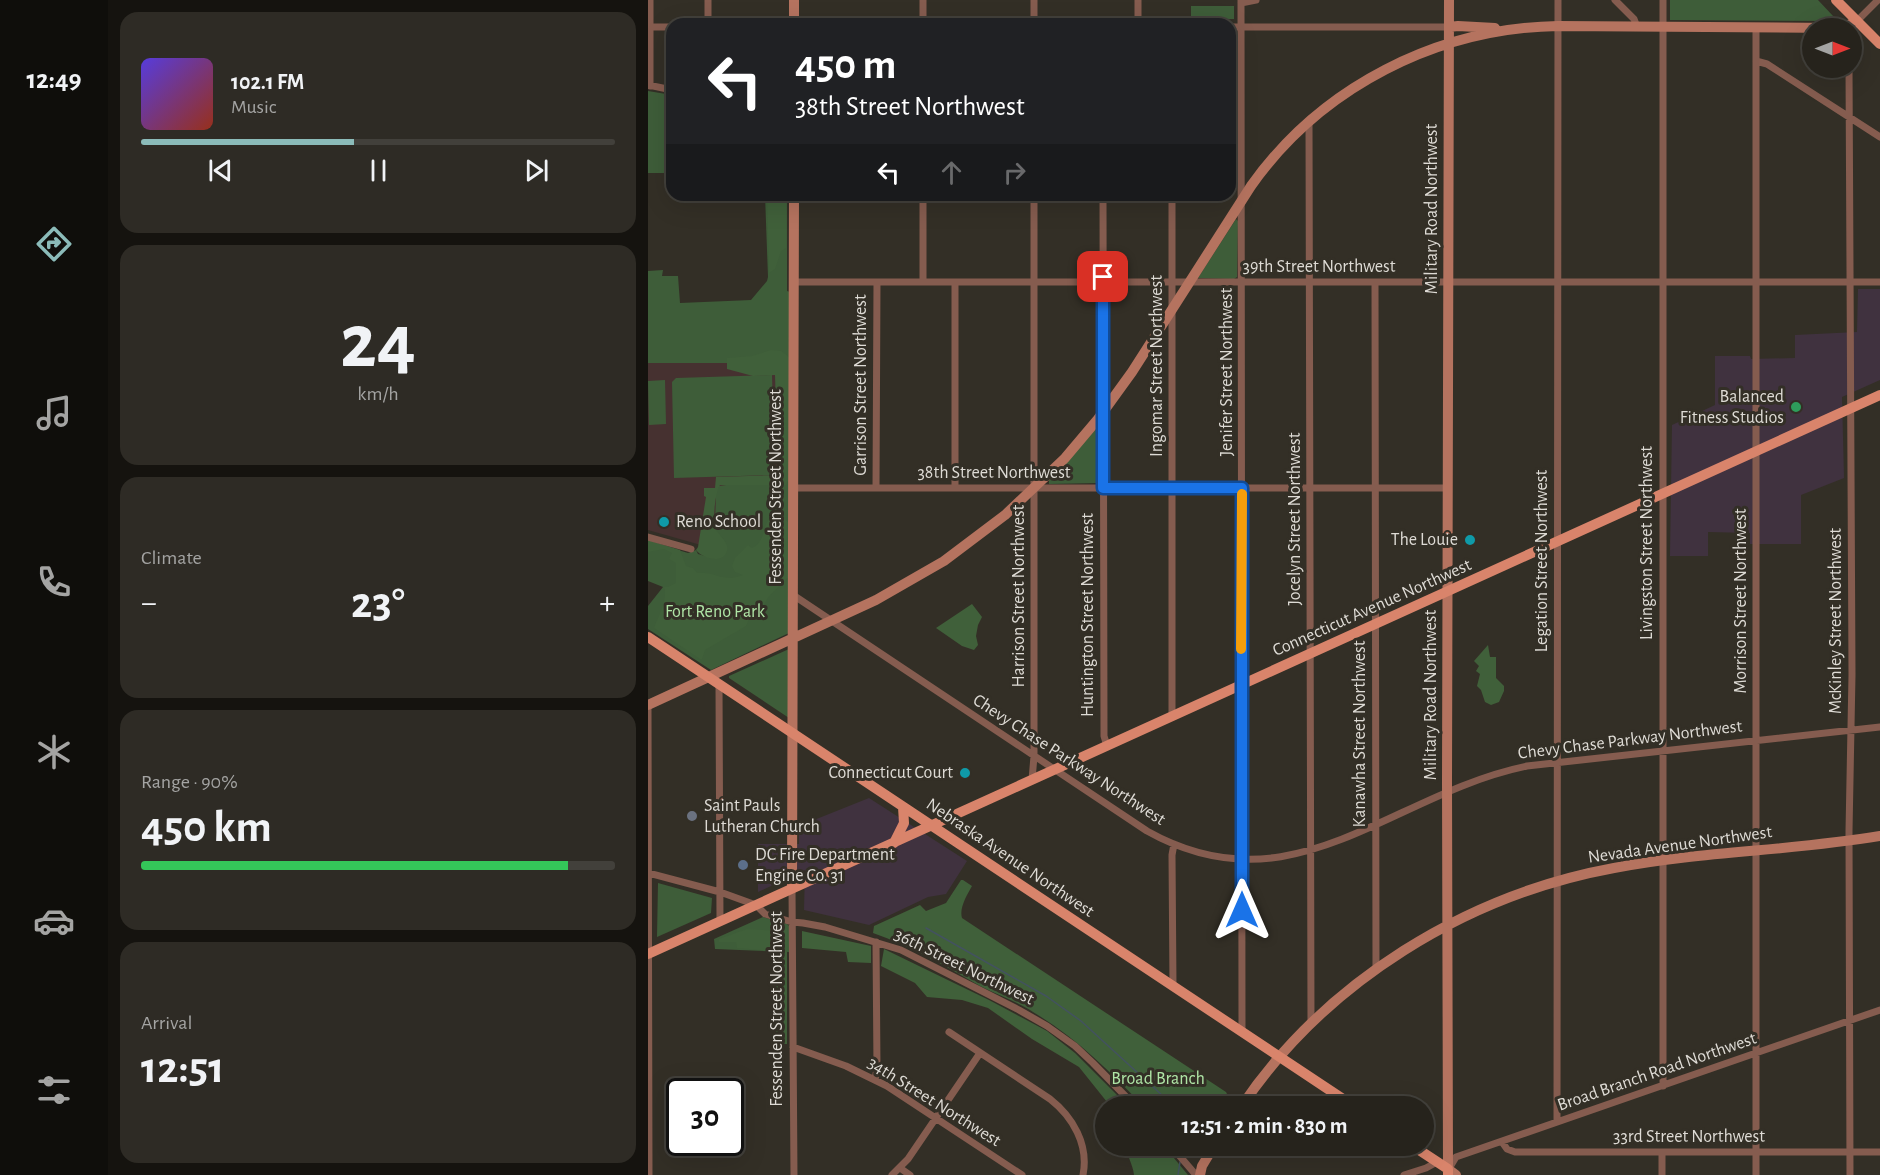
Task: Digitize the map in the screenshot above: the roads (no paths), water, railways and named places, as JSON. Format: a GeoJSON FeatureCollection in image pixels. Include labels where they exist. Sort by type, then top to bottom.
{"type":"FeatureCollection","features":[{"type":"Feature","properties":{"kind":"main road"},"geometry":{"type":"LineString","coordinates":[[794,18],[795,0]]}},
{"type":"Feature","properties":{"kind":"main road","name":"Military Road Northwest"},"geometry":{"type":"LineString","coordinates":[[1449,0],[1447,926],[1451,1173]]}},
{"type":"Feature","properties":{"kind":"main road"},"geometry":{"type":"LineString","coordinates":[[1836,0],[1854,18]]}},
{"type":"Feature","properties":{"kind":"main road"},"geometry":{"type":"LineString","coordinates":[[1449,27],[1489,26],[1501,30]]}},
{"type":"Feature","properties":{"kind":"main road"},"geometry":{"type":"LineString","coordinates":[[648,705],[876,600],[930,570],[982,533],[1034,488],[1065,458],[1104,411],[1269,162],[1309,121],[1368,79],[1419,54],[1462,39],[1501,30],[1558,26],[1802,28]]}},
{"type":"Feature","properties":{"kind":"main road"},"geometry":{"type":"LineString","coordinates":[[1862,26],[1880,44]]}},
{"type":"Feature","properties":{"kind":"main road"},"geometry":{"type":"LineString","coordinates":[[1449,27],[1462,39]]}},
{"type":"Feature","properties":{"kind":"main road","name":"Fessenden Street Northwest"},"geometry":{"type":"LineString","coordinates":[[792,888],[794,201]]}},
{"type":"Feature","properties":{"kind":"main road","name":"Connecticut Avenue Northwest"},"geometry":{"type":"LineString","coordinates":[[648,954],[1880,395]]}},
{"type":"Feature","properties":{"kind":"main road","name":"Nebraska Avenue Northwest"},"geometry":{"type":"LineString","coordinates":[[648,637],[1338,1096]]}},
{"type":"Feature","properties":{"kind":"main road"},"geometry":{"type":"LineString","coordinates":[[894,843],[904,824],[903,807]]}},
{"type":"Feature","properties":{"kind":"main road","name":"Nevada Avenue Northwest"},"geometry":{"type":"LineString","coordinates":[[1250,1096],[1280,1057],[1311,1024],[1376,970],[1447,926],[1501,901],[1557,881],[1615,867],[1880,836]]}},
{"type":"Feature","properties":{"kind":"main road"},"geometry":{"type":"LineString","coordinates":[[1198,1175],[1208,1156]]}},
{"type":"Feature","properties":{"kind":"main road"},"geometry":{"type":"LineString","coordinates":[[1428,1156],[1451,1173]]}},
{"type":"Feature","properties":{"kind":"street"},"geometry":{"type":"LineString","coordinates":[[650,0],[649,85],[666,89]]}},
{"type":"Feature","properties":{"kind":"street"},"geometry":{"type":"LineString","coordinates":[[708,0],[708,18]]}},
{"type":"Feature","properties":{"kind":"street"},"geometry":{"type":"LineString","coordinates":[[923,0],[923,18]]}},
{"type":"Feature","properties":{"kind":"street"},"geometry":{"type":"LineString","coordinates":[[1034,0],[1034,18]]}},
{"type":"Feature","properties":{"kind":"street"},"geometry":{"type":"LineString","coordinates":[[1138,0],[1138,18]]}},
{"type":"Feature","properties":{"kind":"street"},"geometry":{"type":"LineString","coordinates":[[1241,1],[1256,0]]}},
{"type":"Feature","properties":{"kind":"street","name":"Legation Street Northwest"},"geometry":{"type":"LineString","coordinates":[[1557,1122],[1558,0]]}},
{"type":"Feature","properties":{"kind":"street"},"geometry":{"type":"LineString","coordinates":[[1615,0],[1634,19],[1637,27]]}},
{"type":"Feature","properties":{"kind":"street","name":"Livingston Street Northwest"},"geometry":{"type":"LineString","coordinates":[[1663,0],[1663,1086]]}},
{"type":"Feature","properties":{"kind":"street"},"geometry":{"type":"LineString","coordinates":[[1860,18],[1878,0]]}},
{"type":"Feature","properties":{"kind":"street","name":"Jenifer Street Northwest"},"geometry":{"type":"LineString","coordinates":[[1241,1],[1242,1032]]}},
{"type":"Feature","properties":{"kind":"street"},"geometry":{"type":"LineString","coordinates":[[649,27],[666,27]]}},
{"type":"Feature","properties":{"kind":"street"},"geometry":{"type":"LineString","coordinates":[[1236,27],[1449,27]]}},
{"type":"Feature","properties":{"kind":"street","name":"Morrison Street Northwest"},"geometry":{"type":"LineString","coordinates":[[1756,27],[1756,1175]]}},
{"type":"Feature","properties":{"kind":"street"},"geometry":{"type":"LineString","coordinates":[[1756,61],[1767,64],[1880,137]]}},
{"type":"Feature","properties":{"kind":"street","name":"McKinley Street Northwest"},"geometry":{"type":"LineString","coordinates":[[1849,78],[1850,1175]]}},
{"type":"Feature","properties":{"kind":"street","name":"Jocelyn Street Northwest"},"geometry":{"type":"LineString","coordinates":[[1309,121],[1311,1024]]}},
{"type":"Feature","properties":{"kind":"street"},"geometry":{"type":"LineString","coordinates":[[923,201],[923,282]]}},
{"type":"Feature","properties":{"kind":"street","name":"Harrison Street Northwest"},"geometry":{"type":"LineString","coordinates":[[1032,780],[1034,756],[1034,201]]}},
{"type":"Feature","properties":{"kind":"street","name":"Huntington Street Northwest"},"geometry":{"type":"LineString","coordinates":[[1103,201],[1104,736],[1107,746]]}},
{"type":"Feature","properties":{"kind":"street","name":"Ingomar Street Northwest"},"geometry":{"type":"LineString","coordinates":[[1172,201],[1172,717]]}},
{"type":"Feature","properties":{"kind":"street","name":"39th Street Northwest"},"geometry":{"type":"LineString","coordinates":[[793,282],[1880,282]]}},
{"type":"Feature","properties":{"kind":"street","name":"Garrison Street Northwest"},"geometry":{"type":"LineString","coordinates":[[876,488],[877,282]]}},
{"type":"Feature","properties":{"kind":"street"},"geometry":{"type":"LineString","coordinates":[[955,282],[955,488]]}},
{"type":"Feature","properties":{"kind":"street","name":"Kanawha Street Northwest"},"geometry":{"type":"LineString","coordinates":[[1375,282],[1376,970]]}},
{"type":"Feature","properties":{"kind":"street","name":"38th Street Northwest"},"geometry":{"type":"LineString","coordinates":[[793,488],[1447,488]]}},
{"type":"Feature","properties":{"kind":"street"},"geometry":{"type":"LineString","coordinates":[[648,537],[691,549]]}},
{"type":"Feature","properties":{"kind":"street","name":"Chevy Chase Parkway Northwest"},"geometry":{"type":"LineString","coordinates":[[793,596],[1141,828],[1174,844],[1207,855],[1242,860],[1279,858],[1310,851],[1447,792],[1503,771],[1535,764],[1880,727]]}},
{"type":"Feature","properties":{"kind":"street"},"geometry":{"type":"LineString","coordinates":[[719,684],[720,921]]}},
{"type":"Feature","properties":{"kind":"street"},"geometry":{"type":"LineString","coordinates":[[648,705],[649,1175]]}},
{"type":"Feature","properties":{"kind":"street"},"geometry":{"type":"LineString","coordinates":[[1173,986],[1172,855],[1174,844]]}},
{"type":"Feature","properties":{"kind":"street","name":"36th Street Northwest"},"geometry":{"type":"LineString","coordinates":[[649,873],[720,892],[756,905],[765,914],[792,922],[825,927],[901,950],[1038,1020],[1075,1046],[1125,1096]]}},
{"type":"Feature","properties":{"kind":"street","name":"Fessenden Street Northwest"},"geometry":{"type":"LineString","coordinates":[[792,888],[794,1175]]}},
{"type":"Feature","properties":{"kind":"street"},"geometry":{"type":"LineString","coordinates":[[875,1080],[877,1068],[876,942]]}},
{"type":"Feature","properties":{"kind":"street","name":"Broad Branch Road Northwest"},"geometry":{"type":"LineString","coordinates":[[1451,1173],[1456,1157],[1880,1010]]}},
{"type":"Feature","properties":{"kind":"street"},"geometry":{"type":"LineString","coordinates":[[948,1032],[1047,1097],[1063,1111],[1081,1139],[1084,1152],[1083,1175]]}},
{"type":"Feature","properties":{"kind":"street","name":"34th Street Northwest"},"geometry":{"type":"LineString","coordinates":[[793,1047],[834,1061],[875,1080],[1022,1175]]}},
{"type":"Feature","properties":{"kind":"street"},"geometry":{"type":"LineString","coordinates":[[892,1175],[900,1168],[980,1053]]}},
{"type":"Feature","properties":{"kind":"street","name":"33rd Street Northwest"},"geometry":{"type":"LineString","coordinates":[[1502,1142],[1507,1149],[1515,1152],[1880,1152]]}},
{"type":"Feature","properties":{"kind":"street"},"geometry":{"type":"LineString","coordinates":[[1662,1152],[1662,1175]]}},
{"type":"Feature","properties":{"kind":"street"},"geometry":{"type":"LineString","coordinates":[[1180,1156],[1198,1175]]}},
{"type":"Feature","properties":{"kind":"street"},"geometry":{"type":"LineString","coordinates":[[1404,1175],[1437,1162]]}},
{"type":"Feature","properties":{"kind":"street"},"geometry":{"type":"LineString","coordinates":[[900,1168],[910,1175]]}},
{"type":"Feature","properties":{"kind":"waterway","name":"Broad Branch"},"geometry":{"type":"LineString","coordinates":[[926,928],[1046,996],[1081,1021],[1163,1096]]}},
{"type":"Feature","properties":{"kind":"waterway","name":"Broad Branch"},"geometry":{"type":"LineString","coordinates":[[1178,1175],[1180,1162]]}},
{"type":"Feature","properties":{"kind":"place","name":"Balanced Fitness Studios"},"geometry":{"type":"Point","coordinates":[1796,407]}},
{"type":"Feature","properties":{"kind":"place","name":"Reno School"},"geometry":{"type":"Point","coordinates":[664,522]}},
{"type":"Feature","properties":{"kind":"place","name":"The Louie"},"geometry":{"type":"Point","coordinates":[1470,540]}},
{"type":"Feature","properties":{"kind":"place","name":"Connecticut Court"},"geometry":{"type":"Point","coordinates":[965,773]}},
{"type":"Feature","properties":{"kind":"place","name":"Saint Pauls Lutheran Church"},"geometry":{"type":"Point","coordinates":[692,816]}},
{"type":"Feature","properties":{"kind":"place","name":"DC Fire Department Engine Co. 31"},"geometry":{"type":"Point","coordinates":[743,865]}},
{"type":"Feature","properties":{"kind":"park label","name":"Fort Reno Park"},"geometry":{"type":"Point","coordinates":[715,612]}}]}
